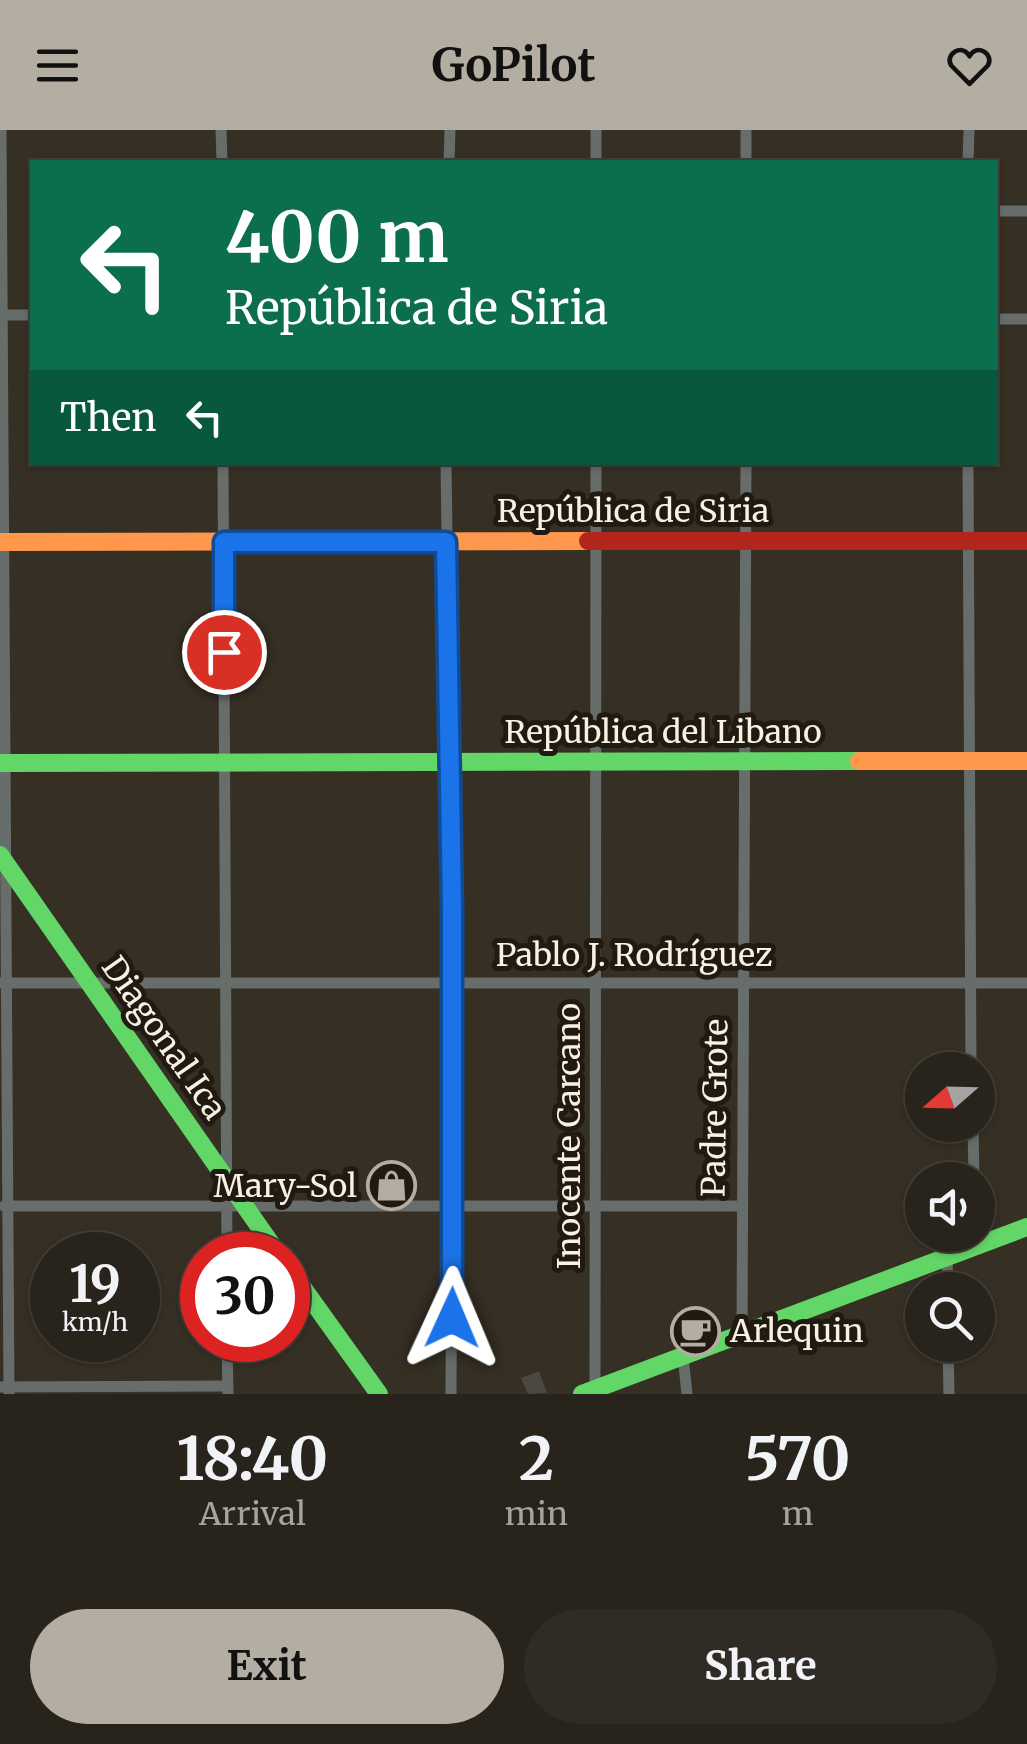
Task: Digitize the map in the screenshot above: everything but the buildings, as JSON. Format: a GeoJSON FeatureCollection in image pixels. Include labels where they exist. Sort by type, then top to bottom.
{"type":"FeatureCollection","features":[{"type":"Feature","properties":{"kind":"main road","name":"República de Siria"},"geometry":{"type":"LineString","coordinates":[[2,542],[1027,541]]}},
{"type":"Feature","properties":{"kind":"main road","name":"República del Libano"},"geometry":{"type":"LineString","coordinates":[[2,763],[1027,760]]}},
{"type":"Feature","properties":{"kind":"main road","name":"Diagonal Ica"},"geometry":{"type":"LineString","coordinates":[[3,859],[227,1181],[235,1205],[259,1232]]}},
{"type":"Feature","properties":{"kind":"main road"},"geometry":{"type":"LineString","coordinates":[[995,1236],[1027,1227]]}},
{"type":"Feature","properties":{"kind":"main road"},"geometry":{"type":"LineString","coordinates":[[589,1392],[956,1252]]}},
{"type":"Feature","properties":{"kind":"main road"},"geometry":{"type":"LineString","coordinates":[[310,1297],[379,1394]]}},
{"type":"Feature","properties":{"kind":"street"},"geometry":{"type":"LineString","coordinates":[[2,130],[6,1389],[228,1390],[227,1362]]}},
{"type":"Feature","properties":{"kind":"street"},"geometry":{"type":"LineString","coordinates":[[222,130],[222,160]]}},
{"type":"Feature","properties":{"kind":"street"},"geometry":{"type":"LineString","coordinates":[[450,130],[450,160]]}},
{"type":"Feature","properties":{"kind":"street"},"geometry":{"type":"LineString","coordinates":[[596,130],[596,160]]}},
{"type":"Feature","properties":{"kind":"street"},"geometry":{"type":"LineString","coordinates":[[746,130],[746,160]]}},
{"type":"Feature","properties":{"kind":"street"},"geometry":{"type":"LineString","coordinates":[[968,160],[969,130]]}},
{"type":"Feature","properties":{"kind":"street"},"geometry":{"type":"LineString","coordinates":[[998,211],[1027,211]]}},
{"type":"Feature","properties":{"kind":"street"},"geometry":{"type":"LineString","coordinates":[[1,315],[30,315]]}},
{"type":"Feature","properties":{"kind":"street"},"geometry":{"type":"LineString","coordinates":[[998,319],[1027,319]]}},
{"type":"Feature","properties":{"kind":"street"},"geometry":{"type":"LineString","coordinates":[[223,465],[227,1181]]}},
{"type":"Feature","properties":{"kind":"street"},"geometry":{"type":"LineString","coordinates":[[446,465],[453,982],[451,1394]]}},
{"type":"Feature","properties":{"kind":"street","name":"Inocente Carcano"},"geometry":{"type":"LineString","coordinates":[[589,1392],[596,1205],[596,465]]}},
{"type":"Feature","properties":{"kind":"street","name":"Padre Grote"},"geometry":{"type":"LineString","coordinates":[[742,1334],[746,465]]}},
{"type":"Feature","properties":{"kind":"street"},"geometry":{"type":"LineString","coordinates":[[968,465],[972,1052]]}},
{"type":"Feature","properties":{"kind":"street","name":"Pablo J. Rodríguez"},"geometry":{"type":"LineString","coordinates":[[3,983],[1027,983]]}},
{"type":"Feature","properties":{"kind":"street"},"geometry":{"type":"LineString","coordinates":[[231,1232],[235,1205]]}},
{"type":"Feature","properties":{"kind":"street"},"geometry":{"type":"LineString","coordinates":[[4,1206],[742,1206]]}},
{"type":"Feature","properties":{"kind":"street"},"geometry":{"type":"LineString","coordinates":[[947,1257],[947,1272]]}},
{"type":"Feature","properties":{"kind":"street"},"geometry":{"type":"LineString","coordinates":[[683,1356],[687,1394]]}},
{"type":"Feature","properties":{"kind":"street"},"geometry":{"type":"LineString","coordinates":[[948,1362],[949,1394]]}},
{"type":"Feature","properties":{"kind":"traffic: fast"},"geometry":{"type":"LineString","coordinates":[[0,763],[859,761]]}},
{"type":"Feature","properties":{"kind":"traffic: fast"},"geometry":{"type":"LineString","coordinates":[[0,855],[263,1232]]}},
{"type":"Feature","properties":{"kind":"traffic: fast"},"geometry":{"type":"LineString","coordinates":[[582,1394],[1027,1227]]}},
{"type":"Feature","properties":{"kind":"traffic: fast"},"geometry":{"type":"LineString","coordinates":[[310,1298],[379,1394]]}},
{"type":"Feature","properties":{"kind":"traffic: slow"},"geometry":{"type":"LineString","coordinates":[[0,542],[588,541]]}},
{"type":"Feature","properties":{"kind":"traffic: slow"},"geometry":{"type":"LineString","coordinates":[[859,761],[1027,761]]}},
{"type":"Feature","properties":{"kind":"traffic: jam"},"geometry":{"type":"LineString","coordinates":[[588,541],[1027,541]]}},
{"type":"Feature","properties":{"kind":"place","name":"Mary-Sol"},"geometry":{"type":"Point","coordinates":[392,1186]}},
{"type":"Feature","properties":{"kind":"place","name":"Arlequin"},"geometry":{"type":"Point","coordinates":[695,1331]}},
{"type":"Feature","properties":{"kind":"route"},"geometry":{"type":"LineString","coordinates":[[224,652],[224,542],[446,542],[451,762],[452,1318]]}}]}
